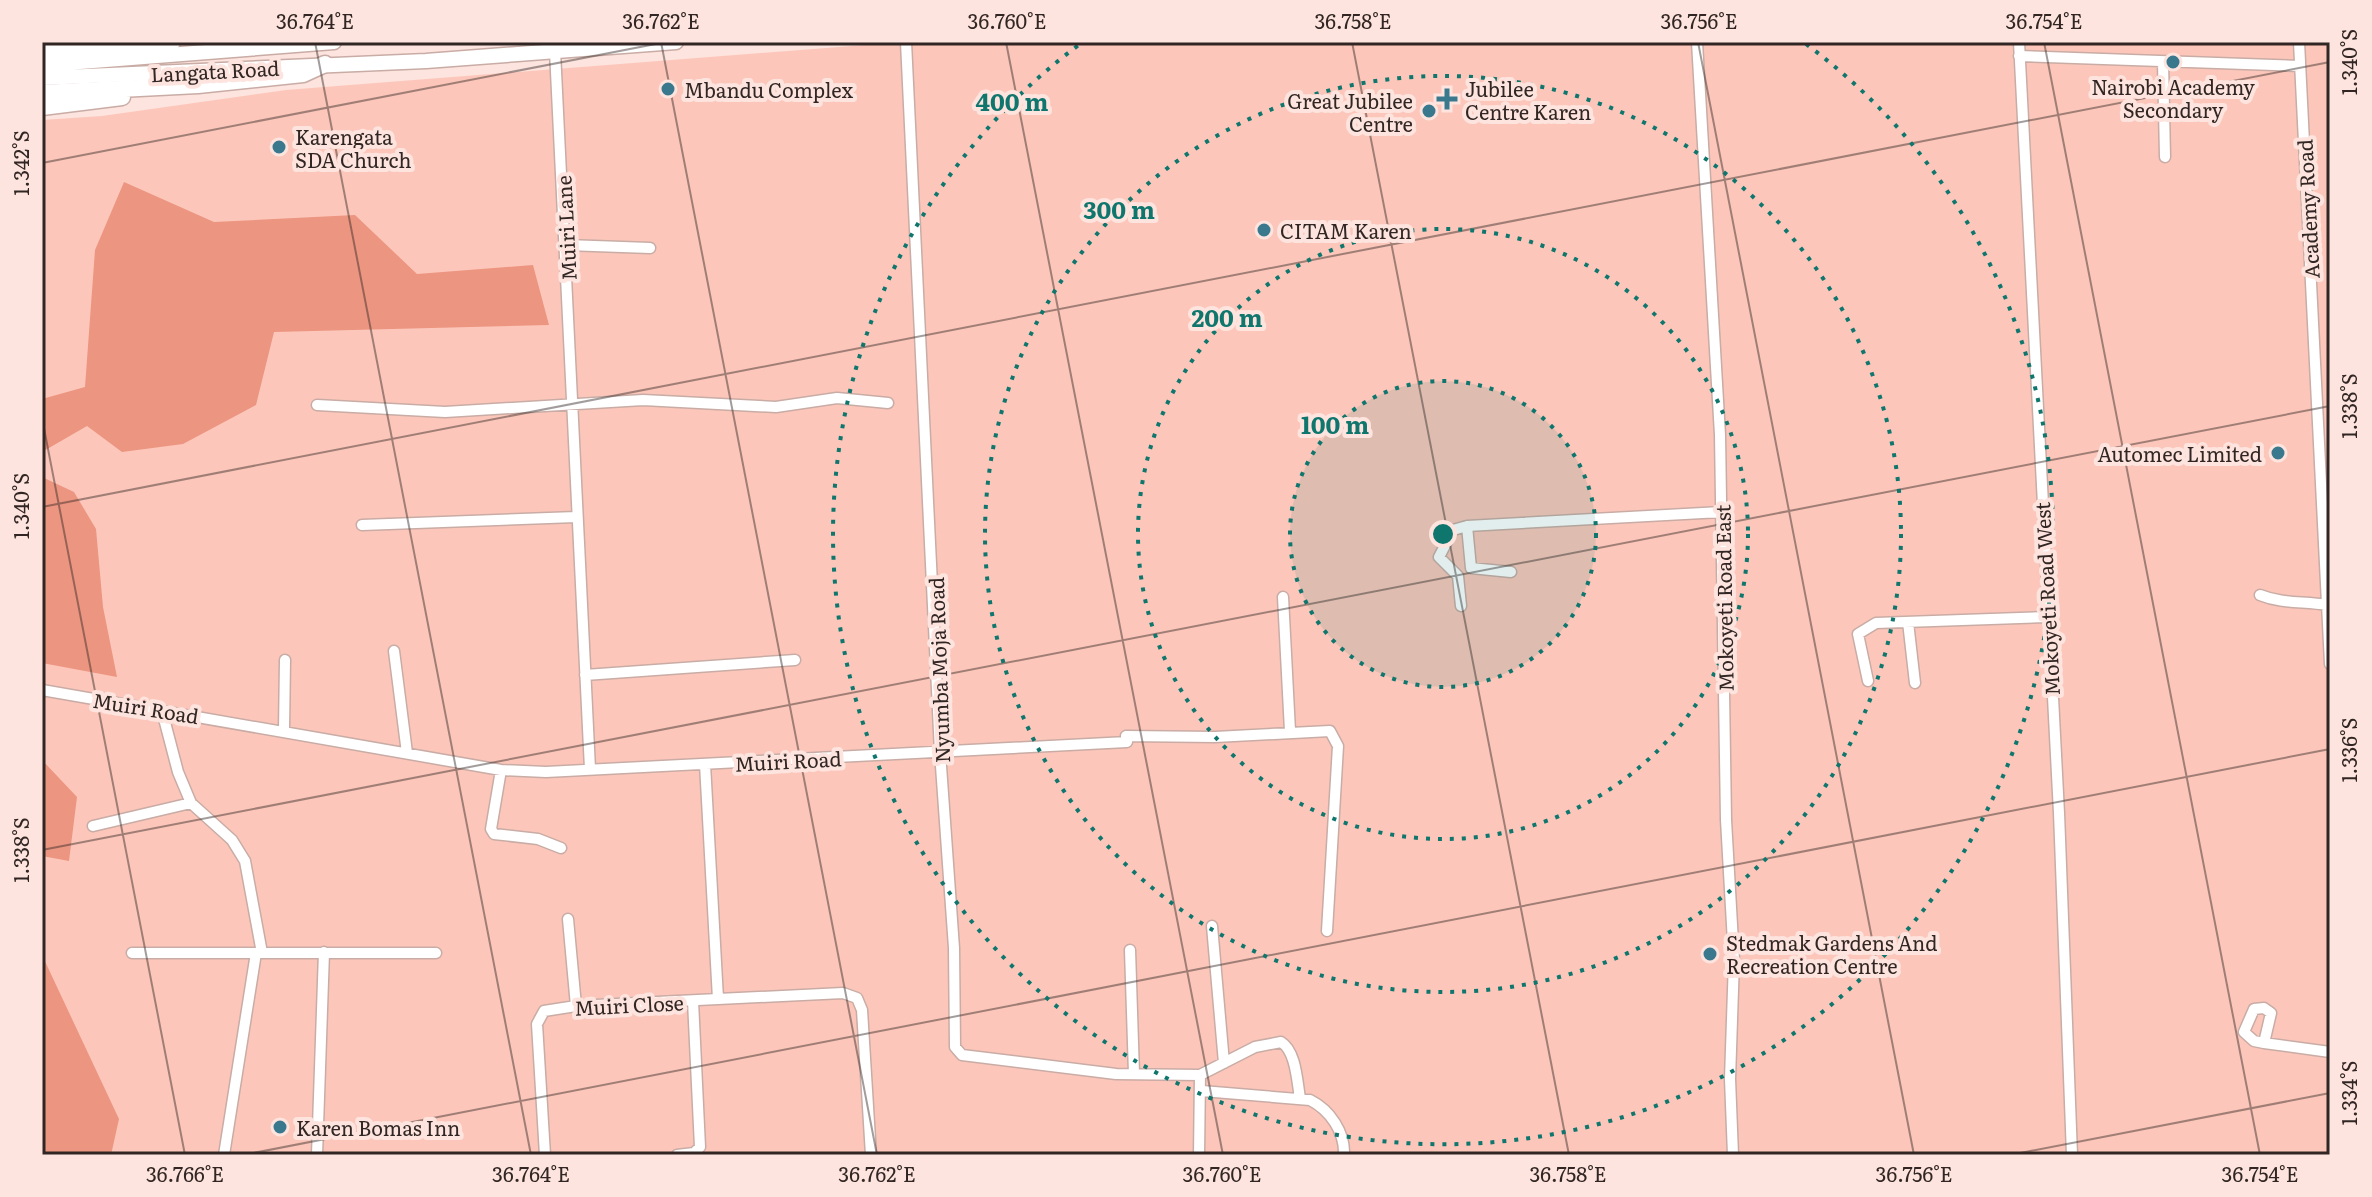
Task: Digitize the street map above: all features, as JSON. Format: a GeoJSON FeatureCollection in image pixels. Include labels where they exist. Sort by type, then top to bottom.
{"type":"FeatureCollection","features":[{"type":"Feature","properties":{"kind":"main road"},"geometry":{"type":"LineString","coordinates":[[42,53],[172,42]]}},
{"type":"Feature","properties":{"kind":"main road","name":"Langata Road"},"geometry":{"type":"LineString","coordinates":[[42,65],[188,56],[252,44],[334,42]]}},
{"type":"Feature","properties":{"kind":"main road","name":"Langata Road"},"geometry":{"type":"LineString","coordinates":[[42,78],[676,42]]}},
{"type":"Feature","properties":{"kind":"main road"},"geometry":{"type":"LineString","coordinates":[[42,93],[198,85],[303,74],[325,64]]}},
{"type":"Feature","properties":{"kind":"main road"},"geometry":{"type":"LineString","coordinates":[[42,107],[198,85]]}},
{"type":"Feature","properties":{"kind":"street","name":"Nyumba Moja Road"},"geometry":{"type":"LineString","coordinates":[[906,42],[908,140],[938,641],[940,752],[958,1052],[1043,1067],[1200,1075]]}},
{"type":"Feature","properties":{"kind":"street","name":"Mokoyeti Road East"},"geometry":{"type":"LineString","coordinates":[[1697,42],[1712,276],[1721,512],[1726,820],[1734,960],[1730,1079],[1733,1155]]}},
{"type":"Feature","properties":{"kind":"street","name":"Mokoyeti Road West"},"geometry":{"type":"LineString","coordinates":[[2019,42],[2046,617],[2059,813],[2063,1004],[2072,1155]]}},
{"type":"Feature","properties":{"kind":"street","name":"Academy Road"},"geometry":{"type":"LineString","coordinates":[[2299,42],[2330,664]]}},
{"type":"Feature","properties":{"kind":"street","name":"Muiri Lane"},"geometry":{"type":"LineString","coordinates":[[555,51],[590,769]]}},
{"type":"Feature","properties":{"kind":"street"},"geometry":{"type":"LineString","coordinates":[[2019,56],[2300,66]]}},
{"type":"Feature","properties":{"kind":"street"},"geometry":{"type":"LineString","coordinates":[[2163,62],[2165,157]]}},
{"type":"Feature","properties":{"kind":"street"},"geometry":{"type":"LineString","coordinates":[[566,245],[650,248]]}},
{"type":"Feature","properties":{"kind":"street"},"geometry":{"type":"LineString","coordinates":[[317,405],[445,412],[643,400],[776,407],[837,398],[888,403]]}},
{"type":"Feature","properties":{"kind":"street"},"geometry":{"type":"LineString","coordinates":[[1461,606],[1458,576],[1441,560],[1439,552],[1452,531],[1467,526],[1721,512]]}},
{"type":"Feature","properties":{"kind":"street"},"geometry":{"type":"LineString","coordinates":[[362,525],[576,517]]}},
{"type":"Feature","properties":{"kind":"street"},"geometry":{"type":"LineString","coordinates":[[1467,526],[1471,568],[1511,572]]}},
{"type":"Feature","properties":{"kind":"street"},"geometry":{"type":"LineString","coordinates":[[2260,595],[2283,602],[2304,600],[2327,605]]}},
{"type":"Feature","properties":{"kind":"street"},"geometry":{"type":"LineString","coordinates":[[1283,597],[1290,731]]}},
{"type":"Feature","properties":{"kind":"street"},"geometry":{"type":"LineString","coordinates":[[1868,681],[1859,652],[1860,631],[1876,623],[2046,617]]}},
{"type":"Feature","properties":{"kind":"street"},"geometry":{"type":"LineString","coordinates":[[1908,622],[1915,683]]}},
{"type":"Feature","properties":{"kind":"street"},"geometry":{"type":"LineString","coordinates":[[394,651],[407,753]]}},
{"type":"Feature","properties":{"kind":"street"},"geometry":{"type":"LineString","coordinates":[[284,730],[285,660]]}},
{"type":"Feature","properties":{"kind":"street"},"geometry":{"type":"LineString","coordinates":[[585,675],[795,660]]}},
{"type":"Feature","properties":{"kind":"street","name":"Muiri Road"},"geometry":{"type":"LineString","coordinates":[[42,690],[501,770],[705,764],[1127,742],[1126,736],[1215,737],[1330,731],[1338,746],[1327,931]]}},
{"type":"Feature","properties":{"kind":"street"},"geometry":{"type":"LineString","coordinates":[[162,711],[178,772],[191,803],[232,840],[245,861],[259,953],[224,1155]]}},
{"type":"Feature","properties":{"kind":"street"},"geometry":{"type":"LineString","coordinates":[[705,764],[718,999]]}},
{"type":"Feature","properties":{"kind":"street"},"geometry":{"type":"LineString","coordinates":[[501,770],[491,829],[494,834],[538,839],[561,848]]}},
{"type":"Feature","properties":{"kind":"street"},"geometry":{"type":"LineString","coordinates":[[93,826],[191,803]]}},
{"type":"Feature","properties":{"kind":"street"},"geometry":{"type":"LineString","coordinates":[[568,919],[576,1006]]}},
{"type":"Feature","properties":{"kind":"street"},"geometry":{"type":"LineString","coordinates":[[1212,926],[1224,1063]]}},
{"type":"Feature","properties":{"kind":"street"},"geometry":{"type":"LineString","coordinates":[[1130,950],[1134,1074]]}},
{"type":"Feature","properties":{"kind":"street"},"geometry":{"type":"LineString","coordinates":[[317,1155],[324,952]]}},
{"type":"Feature","properties":{"kind":"street"},"geometry":{"type":"LineString","coordinates":[[132,953],[436,953]]}},
{"type":"Feature","properties":{"kind":"street","name":"Muiri Close"},"geometry":{"type":"LineString","coordinates":[[545,1155],[537,1024],[544,1011],[576,1006],[851,994],[861,1005],[871,1155]]}},
{"type":"Feature","properties":{"kind":"street"},"geometry":{"type":"LineString","coordinates":[[677,1155],[698,1153],[693,1001]]}},
{"type":"Feature","properties":{"kind":"street"},"geometry":{"type":"LineString","coordinates":[[1199,1155],[1200,1075],[1255,1047],[1284,1043],[1293,1061],[1300,1098]]}},
{"type":"Feature","properties":{"kind":"street"},"geometry":{"type":"LineString","coordinates":[[2264,1043],[2330,1052]]}},
{"type":"Feature","properties":{"kind":"street"},"geometry":{"type":"LineString","coordinates":[[1202,1091],[1248,1097],[1300,1098],[1317,1103],[1342,1136],[1344,1155]]}},
{"type":"Feature","properties":{"kind":"shaded area"},"geometry":{"type":"Polygon","coordinates":[[[903,42],[2330,42],[2330,1155],[42,1155],[42,120],[102,116],[286,90],[903,42]]]}},
{"type":"Feature","properties":{"kind":"shaded area"},"geometry":{"type":"Polygon","coordinates":[[[124,182],[214,222],[355,215],[417,274],[533,265],[549,325],[274,332],[256,405],[183,444],[122,452],[87,426],[42,452],[42,399],[85,387],[95,250],[124,182]]]}},
{"type":"Feature","properties":{"kind":"shaded area"},"geometry":{"type":"Polygon","coordinates":[[[42,477],[74,492],[96,529],[103,607],[117,677],[42,663],[42,477]]]}},
{"type":"Feature","properties":{"kind":"shaded area"},"geometry":{"type":"Polygon","coordinates":[[[42,760],[77,797],[69,861],[42,856],[42,760]]]}},
{"type":"Feature","properties":{"kind":"shaded area"},"geometry":{"type":"Polygon","coordinates":[[[42,955],[119,1119],[111,1155],[42,1155],[42,955]]]}},
{"type":"Feature","properties":{"kind":"place","name":"Nairobi Academy Secondary"},"geometry":{"type":"Point","coordinates":[2173,62]}},
{"type":"Feature","properties":{"kind":"place","name":"Mbandu Complex"},"geometry":{"type":"Point","coordinates":[668,89]}},
{"type":"Feature","properties":{"kind":"place","name":"Jubilee Centre Karen"},"geometry":{"type":"Point","coordinates":[1447,99]}},
{"type":"Feature","properties":{"kind":"place","name":"Great Jubilee Centre"},"geometry":{"type":"Point","coordinates":[1429,111]}},
{"type":"Feature","properties":{"kind":"place","name":"Karengata SDA Church"},"geometry":{"type":"Point","coordinates":[279,147]}},
{"type":"Feature","properties":{"kind":"place","name":"CITAM Karen"},"geometry":{"type":"Point","coordinates":[1264,230]}},
{"type":"Feature","properties":{"kind":"place","name":"Automec Limited"},"geometry":{"type":"Point","coordinates":[2278,453]}},
{"type":"Feature","properties":{"kind":"place","name":"Stedmak Gardens And Recreation Centre"},"geometry":{"type":"Point","coordinates":[1710,954]}},
{"type":"Feature","properties":{"kind":"place","name":"Karen Bomas Inn"},"geometry":{"type":"Point","coordinates":[280,1127]}}]}
